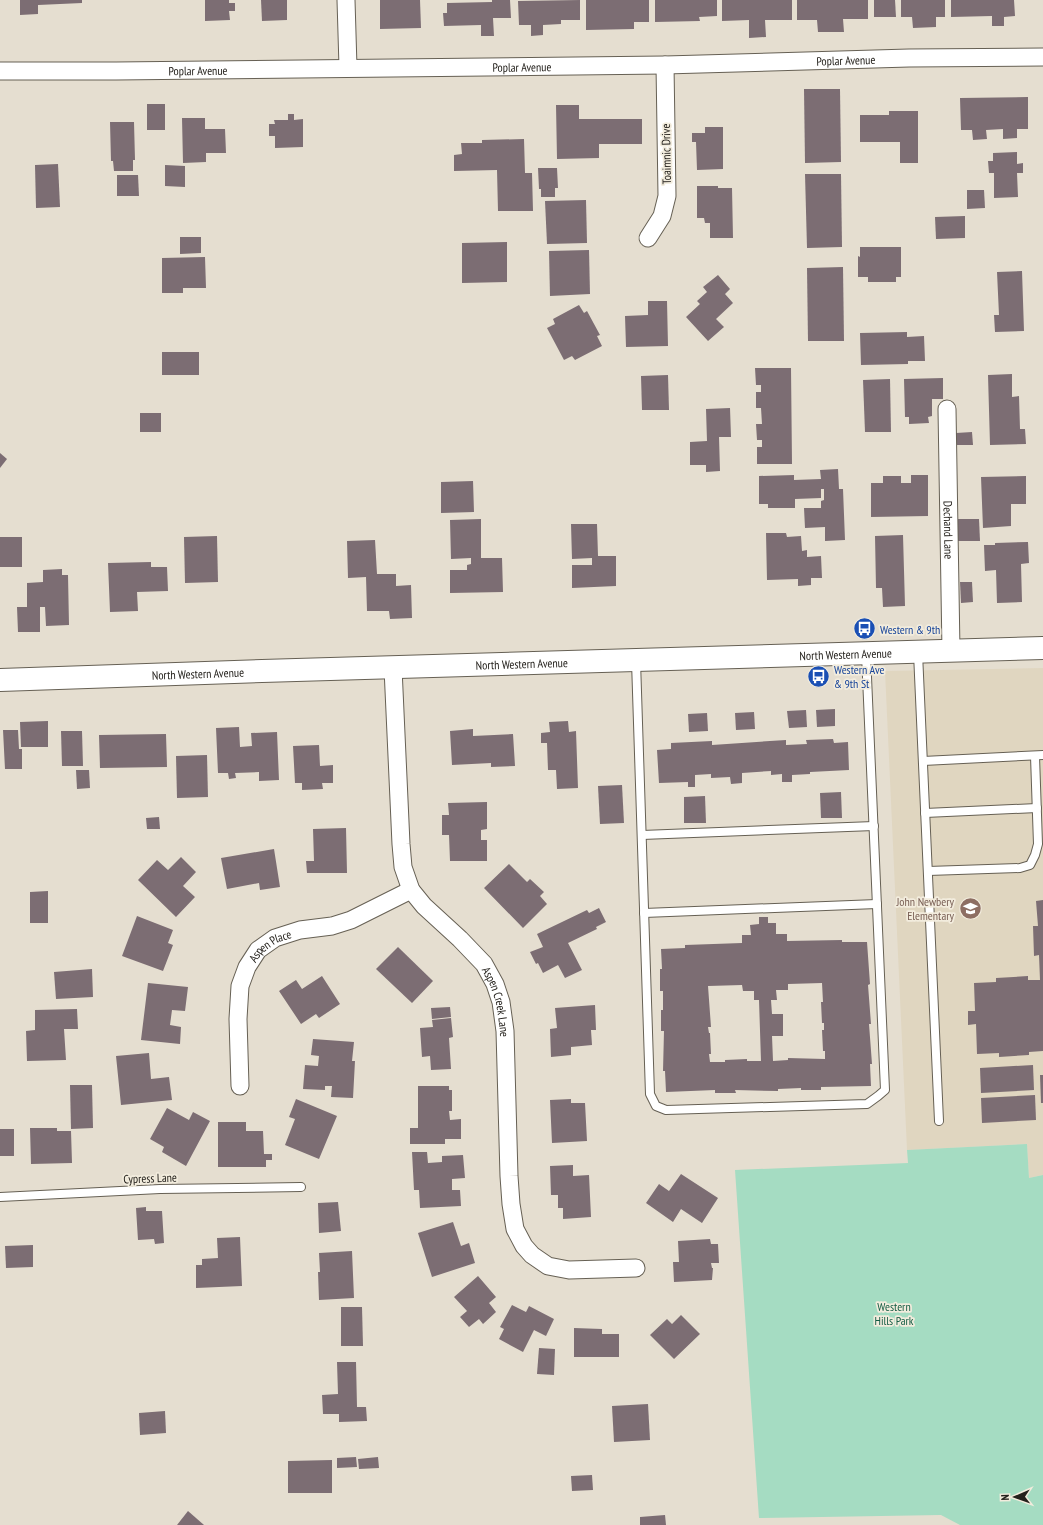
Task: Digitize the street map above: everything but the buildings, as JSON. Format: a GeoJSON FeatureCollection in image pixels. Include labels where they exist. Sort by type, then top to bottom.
{"type":"FeatureCollection","features":[{"type":"Feature","properties":{"kind":"main road","name":"North Western Avenue"},"geometry":{"type":"LineString","coordinates":[[0,680],[1043,648]]}},
{"type":"Feature","properties":{"kind":"street"},"geometry":{"type":"LineString","coordinates":[[346,0],[348,67]]}},
{"type":"Feature","properties":{"kind":"street","name":"Poplar Avenue"},"geometry":{"type":"LineString","coordinates":[[0,71],[665,65],[909,58],[1043,57]]}},
{"type":"Feature","properties":{"kind":"street","name":"Toaimnic Drive"},"geometry":{"type":"LineString","coordinates":[[648,238],[662,216],[667,196],[665,65]]}},
{"type":"Feature","properties":{"kind":"street","name":"Dechand Lane"},"geometry":{"type":"LineString","coordinates":[[947,409],[951,651]]}},
{"type":"Feature","properties":{"kind":"street","name":"Aspen Creek Lane"},"geometry":{"type":"LineString","coordinates":[[393,668],[403,867],[411,890],[424,906],[460,939],[484,964],[495,984],[501,1002],[505,1031],[508,1168],[514,1229],[524,1246],[532,1255],[548,1266],[569,1270],[636,1268]]}},
{"type":"Feature","properties":{"kind":"street","name":"Aspen Place"},"geometry":{"type":"LineString","coordinates":[[240,1086],[238,1019],[240,986],[246,967],[258,950],[275,938],[300,930],[332,926],[351,920],[411,890]]}},
{"type":"Feature","properties":{"kind":"lane"},"geometry":{"type":"LineString","coordinates":[[918,652],[939,1121]]}},
{"type":"Feature","properties":{"kind":"lane"},"geometry":{"type":"LineString","coordinates":[[636,660],[650,1094],[656,1106],[666,1110],[867,1104],[885,1090],[866,653]]}},
{"type":"Feature","properties":{"kind":"lane"},"geometry":{"type":"LineString","coordinates":[[923,761],[1039,755],[1037,808],[1038,844],[1030,865],[1020,868],[928,871]]}},
{"type":"Feature","properties":{"kind":"lane"},"geometry":{"type":"LineString","coordinates":[[925,814],[1037,808]]}},
{"type":"Feature","properties":{"kind":"lane"},"geometry":{"type":"LineString","coordinates":[[642,835],[874,826]]}},
{"type":"Feature","properties":{"kind":"lane"},"geometry":{"type":"LineString","coordinates":[[644,913],[877,904]]}},
{"type":"Feature","properties":{"kind":"lane","name":"Cypress Lane"},"geometry":{"type":"LineString","coordinates":[[0,1197],[160,1189],[301,1188]]}},
{"type":"Feature","properties":{"kind":"shaded area","name":"John Newbery Elementary"},"geometry":{"type":"Polygon","coordinates":[[[1043,668],[1043,1175],[1029,1178],[1027,1144],[907,1150],[885,671],[1043,668]]]}},
{"type":"Feature","properties":{"kind":"green space","name":"Western Hills Park"},"geometry":{"type":"Polygon","coordinates":[[[1027,1144],[1029,1178],[1043,1175],[1043,1525],[960,1525],[941,1515],[759,1518],[735,1170],[908,1163],[907,1150],[1027,1144]]]}},
{"type":"Feature","properties":{"kind":"place","name":"Western & 9th"},"geometry":{"type":"Point","coordinates":[864,629]}},
{"type":"Feature","properties":{"kind":"place","name":"Western Ave & 9th St"},"geometry":{"type":"Point","coordinates":[819,676]}},
{"type":"Feature","properties":{"kind":"place","name":"John Newbery Elementary"},"geometry":{"type":"Point","coordinates":[970,908]}}]}
